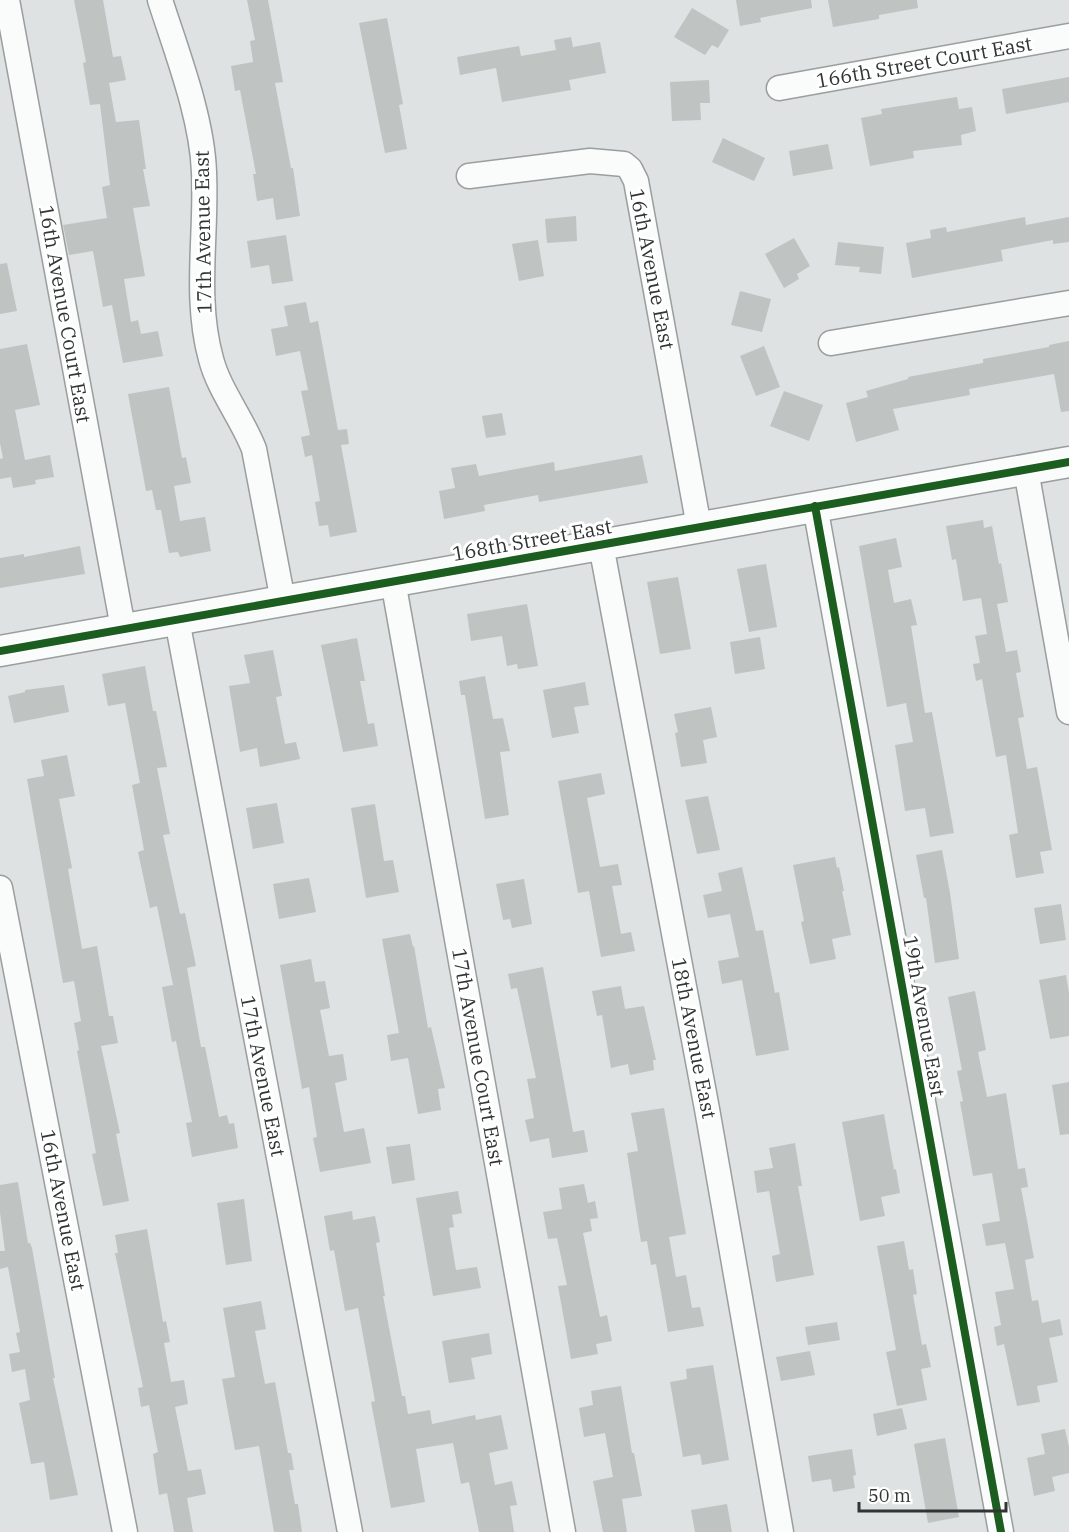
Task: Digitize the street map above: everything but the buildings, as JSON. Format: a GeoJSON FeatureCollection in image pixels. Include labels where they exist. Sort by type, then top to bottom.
{"type":"FeatureCollection","features":[{"type":"Feature","properties":{"kind":"street","name":"16th Avenue Court East"},"geometry":{"type":"LineString","coordinates":[[7,0],[123,628]]}},
{"type":"Feature","properties":{"kind":"street","name":"17th Avenue East"},"geometry":{"type":"LineString","coordinates":[[160,0],[184,75],[201,142],[206,215],[201,298],[206,340],[217,376],[246,427],[254,449],[283,601]]}},
{"type":"Feature","properties":{"kind":"street","name":"166th Street Court East"},"geometry":{"type":"LineString","coordinates":[[779,88],[1069,36]]}},
{"type":"Feature","properties":{"kind":"street","name":"16th Avenue East"},"geometry":{"type":"LineString","coordinates":[[469,176],[590,161],[615,162],[624,164],[630,169],[636,181],[699,526]]}},
{"type":"Feature","properties":{"kind":"street"},"geometry":{"type":"LineString","coordinates":[[831,344],[1069,303]]}},
{"type":"Feature","properties":{"kind":"street","name":"168th Street East"},"geometry":{"type":"LineString","coordinates":[[0,651],[1069,462]]}},
{"type":"Feature","properties":{"kind":"street"},"geometry":{"type":"LineString","coordinates":[[1026,470],[1069,712]]}},
{"type":"Feature","properties":{"kind":"street","name":"19th Avenue East"},"geometry":{"type":"LineString","coordinates":[[814,506],[1001,1532]]}},
{"type":"Feature","properties":{"kind":"street","name":"18th Avenue East"},"geometry":{"type":"LineString","coordinates":[[601,545],[708,1109],[781,1532]]}},
{"type":"Feature","properties":{"kind":"street","name":"17th Avenue Court East"},"geometry":{"type":"LineString","coordinates":[[393,581],[563,1532]]}},
{"type":"Feature","properties":{"kind":"street","name":"17th Avenue East"},"geometry":{"type":"LineString","coordinates":[[177,620],[350,1532]]}},
{"type":"Feature","properties":{"kind":"street","name":"16th Avenue East"},"geometry":{"type":"LineString","coordinates":[[0,888],[125,1532]]}},
{"type":"Feature","properties":{"kind":"cycle path"},"geometry":{"type":"LineString","coordinates":[[0,651],[1069,462]]}},
{"type":"Feature","properties":{"kind":"cycle path"},"geometry":{"type":"LineString","coordinates":[[815,506],[1001,1532]]}}]}
